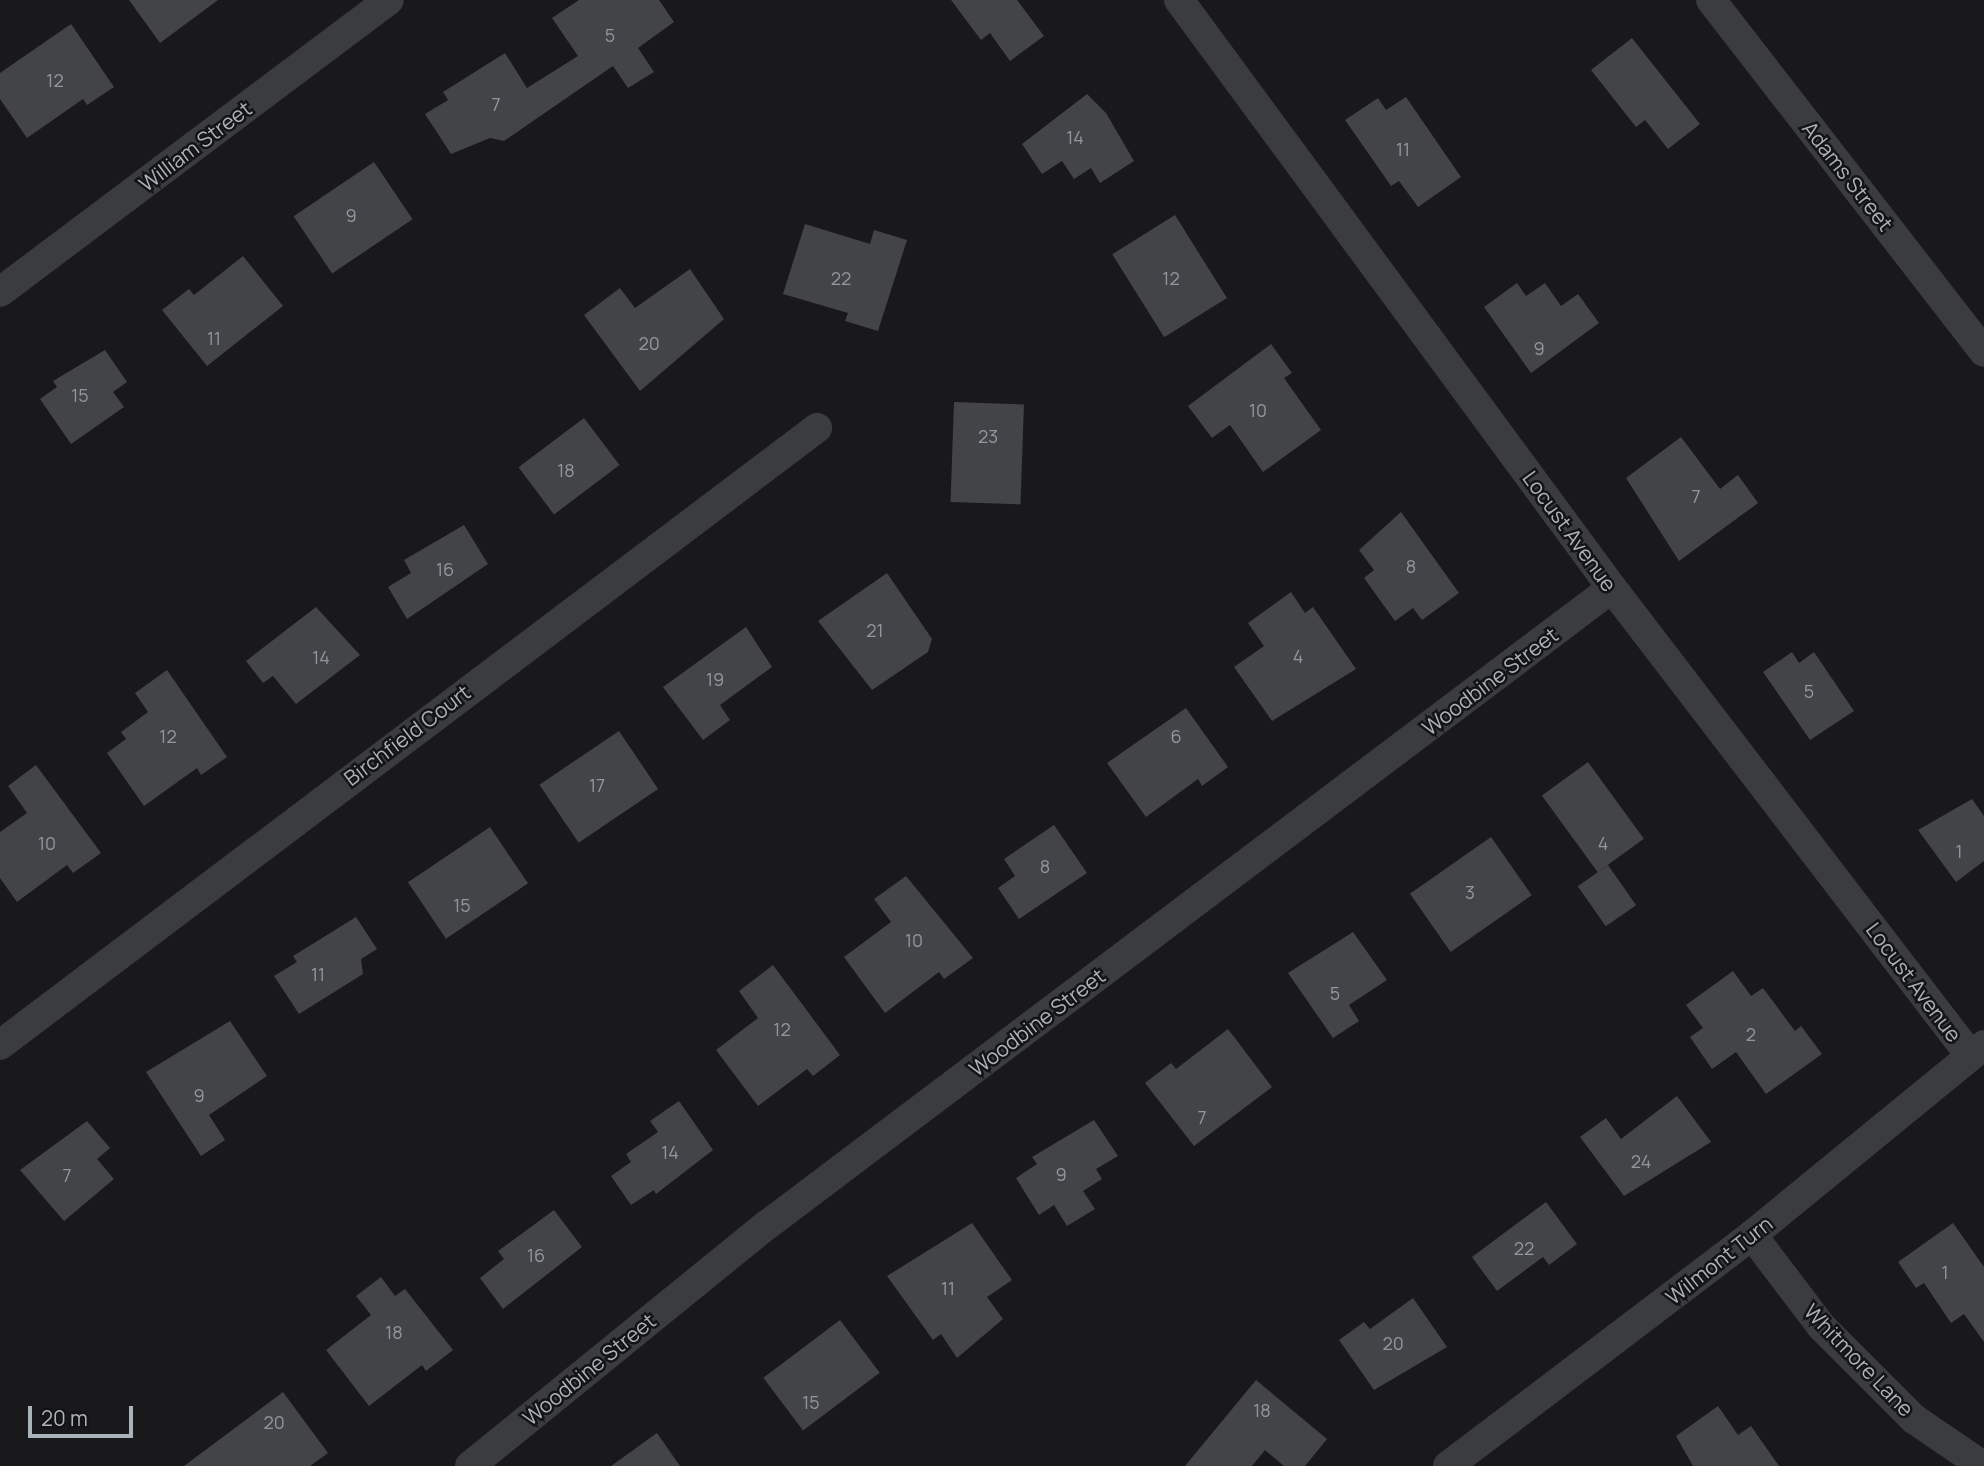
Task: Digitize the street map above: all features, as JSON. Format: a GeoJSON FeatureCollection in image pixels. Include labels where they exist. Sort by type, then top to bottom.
{"type":"FeatureCollection","features":[{"type":"Feature","properties":{"kind":"street","name":"William Street"},"geometry":{"type":"LineString","coordinates":[[0,292],[389,0]]}},
{"type":"Feature","properties":{"kind":"street","name":"Locust Avenue"},"geometry":{"type":"LineString","coordinates":[[1178,0],[1612,588],[1977,1050]]}},
{"type":"Feature","properties":{"kind":"street","name":"Adams Street"},"geometry":{"type":"LineString","coordinates":[[1711,0],[1984,352]]}},
{"type":"Feature","properties":{"kind":"street","name":"Birchfield Court"},"geometry":{"type":"LineString","coordinates":[[0,1045],[817,428]]}},
{"type":"Feature","properties":{"kind":"street","name":"Woodbine Street"},"geometry":{"type":"LineString","coordinates":[[470,1466],[767,1225],[1612,588]]}},
{"type":"Feature","properties":{"kind":"street","name":"Wilmont Turn"},"geometry":{"type":"LineString","coordinates":[[1448,1466],[1752,1235],[1977,1050]]}},
{"type":"Feature","properties":{"kind":"street","name":"Whitmore Lane"},"geometry":{"type":"LineString","coordinates":[[1752,1235],[1821,1326],[1914,1419],[1983,1466]]}},
{"type":"Feature","properties":{"kind":"building"},"geometry":{"type":"Polygon","coordinates":[[[129,0],[218,0],[160,43],[129,0]]]}},
{"type":"Feature","properties":{"kind":"building"},"geometry":{"type":"Polygon","coordinates":[[[579,0],[659,0],[674,22],[638,48],[654,72],[628,88],[613,66],[504,141],[490,138],[451,154],[425,114],[448,100],[443,92],[505,53],[527,88],[578,56],[552,18],[579,0]]]}},
{"type":"Feature","properties":{"kind":"building"},"geometry":{"type":"Polygon","coordinates":[[[951,0],[1017,0],[1044,36],[1010,61],[990,33],[981,40],[951,0]]]}},
{"type":"Feature","properties":{"kind":"building"},"geometry":{"type":"Polygon","coordinates":[[[71,24],[114,87],[87,105],[83,99],[27,138],[0,99],[0,73],[71,24]]]}},
{"type":"Feature","properties":{"kind":"building"},"geometry":{"type":"Polygon","coordinates":[[[1632,38],[1700,124],[1668,149],[1645,120],[1636,127],[1591,70],[1632,38]]]}},
{"type":"Feature","properties":{"kind":"building"},"geometry":{"type":"Polygon","coordinates":[[[1087,94],[1106,113],[1134,161],[1100,183],[1091,168],[1074,179],[1062,161],[1042,174],[1022,144],[1087,94]]]}},
{"type":"Feature","properties":{"kind":"building"},"geometry":{"type":"Polygon","coordinates":[[[1406,97],[1461,177],[1418,207],[1399,181],[1391,186],[1345,120],[1378,98],[1386,110],[1406,97]]]}},
{"type":"Feature","properties":{"kind":"building"},"geometry":{"type":"Polygon","coordinates":[[[374,162],[413,219],[332,273],[294,216],[374,162]]]}},
{"type":"Feature","properties":{"kind":"building"},"geometry":{"type":"Polygon","coordinates":[[[1175,215],[1227,298],[1164,337],[1112,254],[1175,215]]]}},
{"type":"Feature","properties":{"kind":"building"},"geometry":{"type":"Polygon","coordinates":[[[805,224],[870,244],[874,230],[907,240],[878,331],[845,321],[848,313],[783,294],[805,224]]]}},
{"type":"Feature","properties":{"kind":"building"},"geometry":{"type":"Polygon","coordinates":[[[243,256],[283,306],[207,366],[162,310],[189,289],[194,295],[243,256]]]}},
{"type":"Feature","properties":{"kind":"building"},"geometry":{"type":"Polygon","coordinates":[[[690,269],[724,319],[640,391],[584,315],[620,288],[635,308],[690,269]]]}},
{"type":"Feature","properties":{"kind":"building"},"geometry":{"type":"Polygon","coordinates":[[[1517,283],[1526,296],[1545,283],[1561,306],[1578,294],[1599,323],[1531,373],[1484,307],[1517,283]]]}},
{"type":"Feature","properties":{"kind":"building"},"geometry":{"type":"Polygon","coordinates":[[[1271,344],[1292,373],[1284,378],[1321,430],[1263,472],[1230,425],[1212,438],[1188,406],[1271,344]]]}},
{"type":"Feature","properties":{"kind":"building"},"geometry":{"type":"Polygon","coordinates":[[[105,350],[127,382],[113,392],[124,407],[71,444],[40,399],[57,387],[53,381],[105,350]]]}},
{"type":"Feature","properties":{"kind":"building"},"geometry":{"type":"Polygon","coordinates":[[[954,402],[1024,404],[1020,504],[951,502],[954,402]]]}},
{"type":"Feature","properties":{"kind":"building"},"geometry":{"type":"Polygon","coordinates":[[[584,418],[620,465],[554,514],[519,467],[584,418]]]}},
{"type":"Feature","properties":{"kind":"building"},"geometry":{"type":"Polygon","coordinates":[[[1681,437],[1720,489],[1738,475],[1758,503],[1679,561],[1626,478],[1681,437]]]}},
{"type":"Feature","properties":{"kind":"building"},"geometry":{"type":"Polygon","coordinates":[[[1401,512],[1459,593],[1422,620],[1413,608],[1395,621],[1364,578],[1374,570],[1359,550],[1401,512]]]}},
{"type":"Feature","properties":{"kind":"building"},"geometry":{"type":"Polygon","coordinates":[[[464,525],[488,564],[407,619],[388,587],[411,573],[404,560],[464,525]]]}},
{"type":"Feature","properties":{"kind":"building"},"geometry":{"type":"Polygon","coordinates":[[[887,573],[932,639],[928,652],[872,690],[818,621],[887,573]]]}},
{"type":"Feature","properties":{"kind":"building"},"geometry":{"type":"Polygon","coordinates":[[[1291,592],[1305,613],[1313,607],[1356,669],[1272,721],[1234,667],[1264,646],[1248,623],[1291,592]]]}},
{"type":"Feature","properties":{"kind":"building"},"geometry":{"type":"Polygon","coordinates":[[[316,607],[360,655],[296,704],[273,676],[263,683],[246,661],[316,607]]]}},
{"type":"Feature","properties":{"kind":"building"},"geometry":{"type":"Polygon","coordinates":[[[746,627],[772,667],[720,705],[730,720],[703,740],[663,687],[746,627]]]}},
{"type":"Feature","properties":{"kind":"building"},"geometry":{"type":"Polygon","coordinates":[[[1792,652],[1799,663],[1814,652],[1854,711],[1810,740],[1763,672],[1792,652]]]}},
{"type":"Feature","properties":{"kind":"building"},"geometry":{"type":"Polygon","coordinates":[[[167,670],[227,757],[201,775],[197,768],[144,806],[107,753],[126,739],[121,732],[148,712],[135,693],[167,670]]]}},
{"type":"Feature","properties":{"kind":"building"},"geometry":{"type":"Polygon","coordinates":[[[1186,708],[1228,767],[1202,786],[1198,779],[1146,817],[1107,763],[1186,708]]]}},
{"type":"Feature","properties":{"kind":"building"},"geometry":{"type":"Polygon","coordinates":[[[619,731],[658,789],[579,843],[539,785],[619,731]]]}},
{"type":"Feature","properties":{"kind":"building"},"geometry":{"type":"Polygon","coordinates":[[[1588,762],[1644,839],[1598,872],[1542,796],[1588,762]]]}},
{"type":"Feature","properties":{"kind":"building"},"geometry":{"type":"Polygon","coordinates":[[[36,765],[101,853],[73,873],[67,865],[17,902],[0,878],[0,832],[27,813],[8,786],[36,765]]]}},
{"type":"Feature","properties":{"kind":"building"},"geometry":{"type":"Polygon","coordinates":[[[1972,799],[1984,816],[1984,861],[1956,882],[1918,830],[1972,799]]]}},
{"type":"Feature","properties":{"kind":"building"},"geometry":{"type":"Polygon","coordinates":[[[1054,825],[1087,873],[1019,919],[998,888],[1015,876],[1004,859],[1054,825]]]}},
{"type":"Feature","properties":{"kind":"building"},"geometry":{"type":"Polygon","coordinates":[[[490,827],[528,883],[446,939],[408,882],[490,827]]]}},
{"type":"Feature","properties":{"kind":"building"},"geometry":{"type":"Polygon","coordinates":[[[1491,837],[1532,895],[1451,952],[1410,894],[1491,837]]]}},
{"type":"Feature","properties":{"kind":"building"},"geometry":{"type":"Polygon","coordinates":[[[1608,865],[1636,905],[1606,926],[1578,886],[1608,865]]]}},
{"type":"Feature","properties":{"kind":"building"},"geometry":{"type":"Polygon","coordinates":[[[906,876],[973,958],[944,979],[939,972],[885,1013],[844,957],[891,922],[874,899],[906,876]]]}},
{"type":"Feature","properties":{"kind":"building"},"geometry":{"type":"Polygon","coordinates":[[[356,917],[377,949],[361,959],[363,974],[299,1014],[274,976],[297,962],[293,956],[356,917]]]}},
{"type":"Feature","properties":{"kind":"building"},"geometry":{"type":"Polygon","coordinates":[[[1353,932],[1387,980],[1349,1005],[1359,1021],[1333,1038],[1288,973],[1353,932]]]}},
{"type":"Feature","properties":{"kind":"building"},"geometry":{"type":"Polygon","coordinates":[[[773,965],[840,1055],[813,1076],[807,1069],[758,1106],[716,1050],[758,1018],[739,991],[773,965]]]}},
{"type":"Feature","properties":{"kind":"building"},"geometry":{"type":"Polygon","coordinates":[[[1733,971],[1751,996],[1763,988],[1795,1031],[1801,1026],[1822,1054],[1766,1094],[1736,1052],[1712,1069],[1690,1037],[1703,1028],[1686,1005],[1733,971]]]}},
{"type":"Feature","properties":{"kind":"building"},"geometry":{"type":"Polygon","coordinates":[[[230,1021],[267,1076],[209,1115],[225,1140],[201,1156],[146,1072],[230,1021]]]}},
{"type":"Feature","properties":{"kind":"building"},"geometry":{"type":"Polygon","coordinates":[[[1228,1029],[1272,1087],[1194,1146],[1145,1083],[1171,1063],[1176,1069],[1228,1029]]]}},
{"type":"Feature","properties":{"kind":"building"},"geometry":{"type":"Polygon","coordinates":[[[1677,1096],[1711,1142],[1624,1196],[1580,1137],[1606,1118],[1621,1139],[1677,1096]]]}},
{"type":"Feature","properties":{"kind":"building"},"geometry":{"type":"Polygon","coordinates":[[[679,1101],[713,1150],[656,1194],[654,1190],[631,1205],[611,1176],[631,1162],[626,1154],[658,1132],[650,1121],[679,1101]]]}},
{"type":"Feature","properties":{"kind":"building"},"geometry":{"type":"Polygon","coordinates":[[[1094,1120],[1118,1156],[1096,1169],[1102,1179],[1083,1191],[1095,1209],[1067,1226],[1054,1205],[1039,1215],[1016,1178],[1037,1164],[1032,1157],[1094,1120]]]}},
{"type":"Feature","properties":{"kind":"building"},"geometry":{"type":"Polygon","coordinates":[[[87,1121],[110,1148],[97,1159],[114,1179],[64,1221],[20,1170],[87,1121]]]}},
{"type":"Feature","properties":{"kind":"building"},"geometry":{"type":"Polygon","coordinates":[[[1546,1202],[1577,1244],[1549,1265],[1543,1257],[1497,1291],[1472,1257],[1546,1202]]]}},
{"type":"Feature","properties":{"kind":"building"},"geometry":{"type":"Polygon","coordinates":[[[554,1210],[582,1247],[503,1309],[480,1278],[504,1259],[498,1251],[554,1210]]]}},
{"type":"Feature","properties":{"kind":"building"},"geometry":{"type":"Polygon","coordinates":[[[972,1223],[1012,1280],[987,1297],[1003,1319],[957,1358],[941,1334],[933,1340],[887,1276],[972,1223]]]}},
{"type":"Feature","properties":{"kind":"building"},"geometry":{"type":"Polygon","coordinates":[[[1953,1223],[1984,1267],[1984,1342],[1964,1314],[1951,1323],[1924,1283],[1916,1288],[1898,1262],[1953,1223]]]}},
{"type":"Feature","properties":{"kind":"building"},"geometry":{"type":"Polygon","coordinates":[[[381,1277],[395,1296],[405,1289],[453,1350],[426,1371],[422,1365],[369,1406],[326,1350],[371,1315],[356,1296],[381,1277]]]}},
{"type":"Feature","properties":{"kind":"building"},"geometry":{"type":"Polygon","coordinates":[[[1413,1298],[1447,1347],[1374,1390],[1339,1340],[1364,1322],[1370,1329],[1413,1298]]]}},
{"type":"Feature","properties":{"kind":"building"},"geometry":{"type":"Polygon","coordinates":[[[840,1320],[880,1373],[803,1430],[763,1378],[840,1320]]]}},
{"type":"Feature","properties":{"kind":"building"},"geometry":{"type":"Polygon","coordinates":[[[1256,1380],[1327,1439],[1305,1466],[1284,1466],[1265,1450],[1252,1466],[1185,1466],[1256,1380]]]}},
{"type":"Feature","properties":{"kind":"building"},"geometry":{"type":"Polygon","coordinates":[[[283,1392],[328,1453],[310,1466],[184,1466],[283,1392]]]}},
{"type":"Feature","properties":{"kind":"building"},"geometry":{"type":"Polygon","coordinates":[[[1718,1406],[1738,1435],[1751,1426],[1779,1466],[1693,1466],[1676,1436],[1718,1406]]]}},
{"type":"Feature","properties":{"kind":"building"},"geometry":{"type":"Polygon","coordinates":[[[657,1433],[680,1466],[611,1466],[657,1433]]]}}]}
